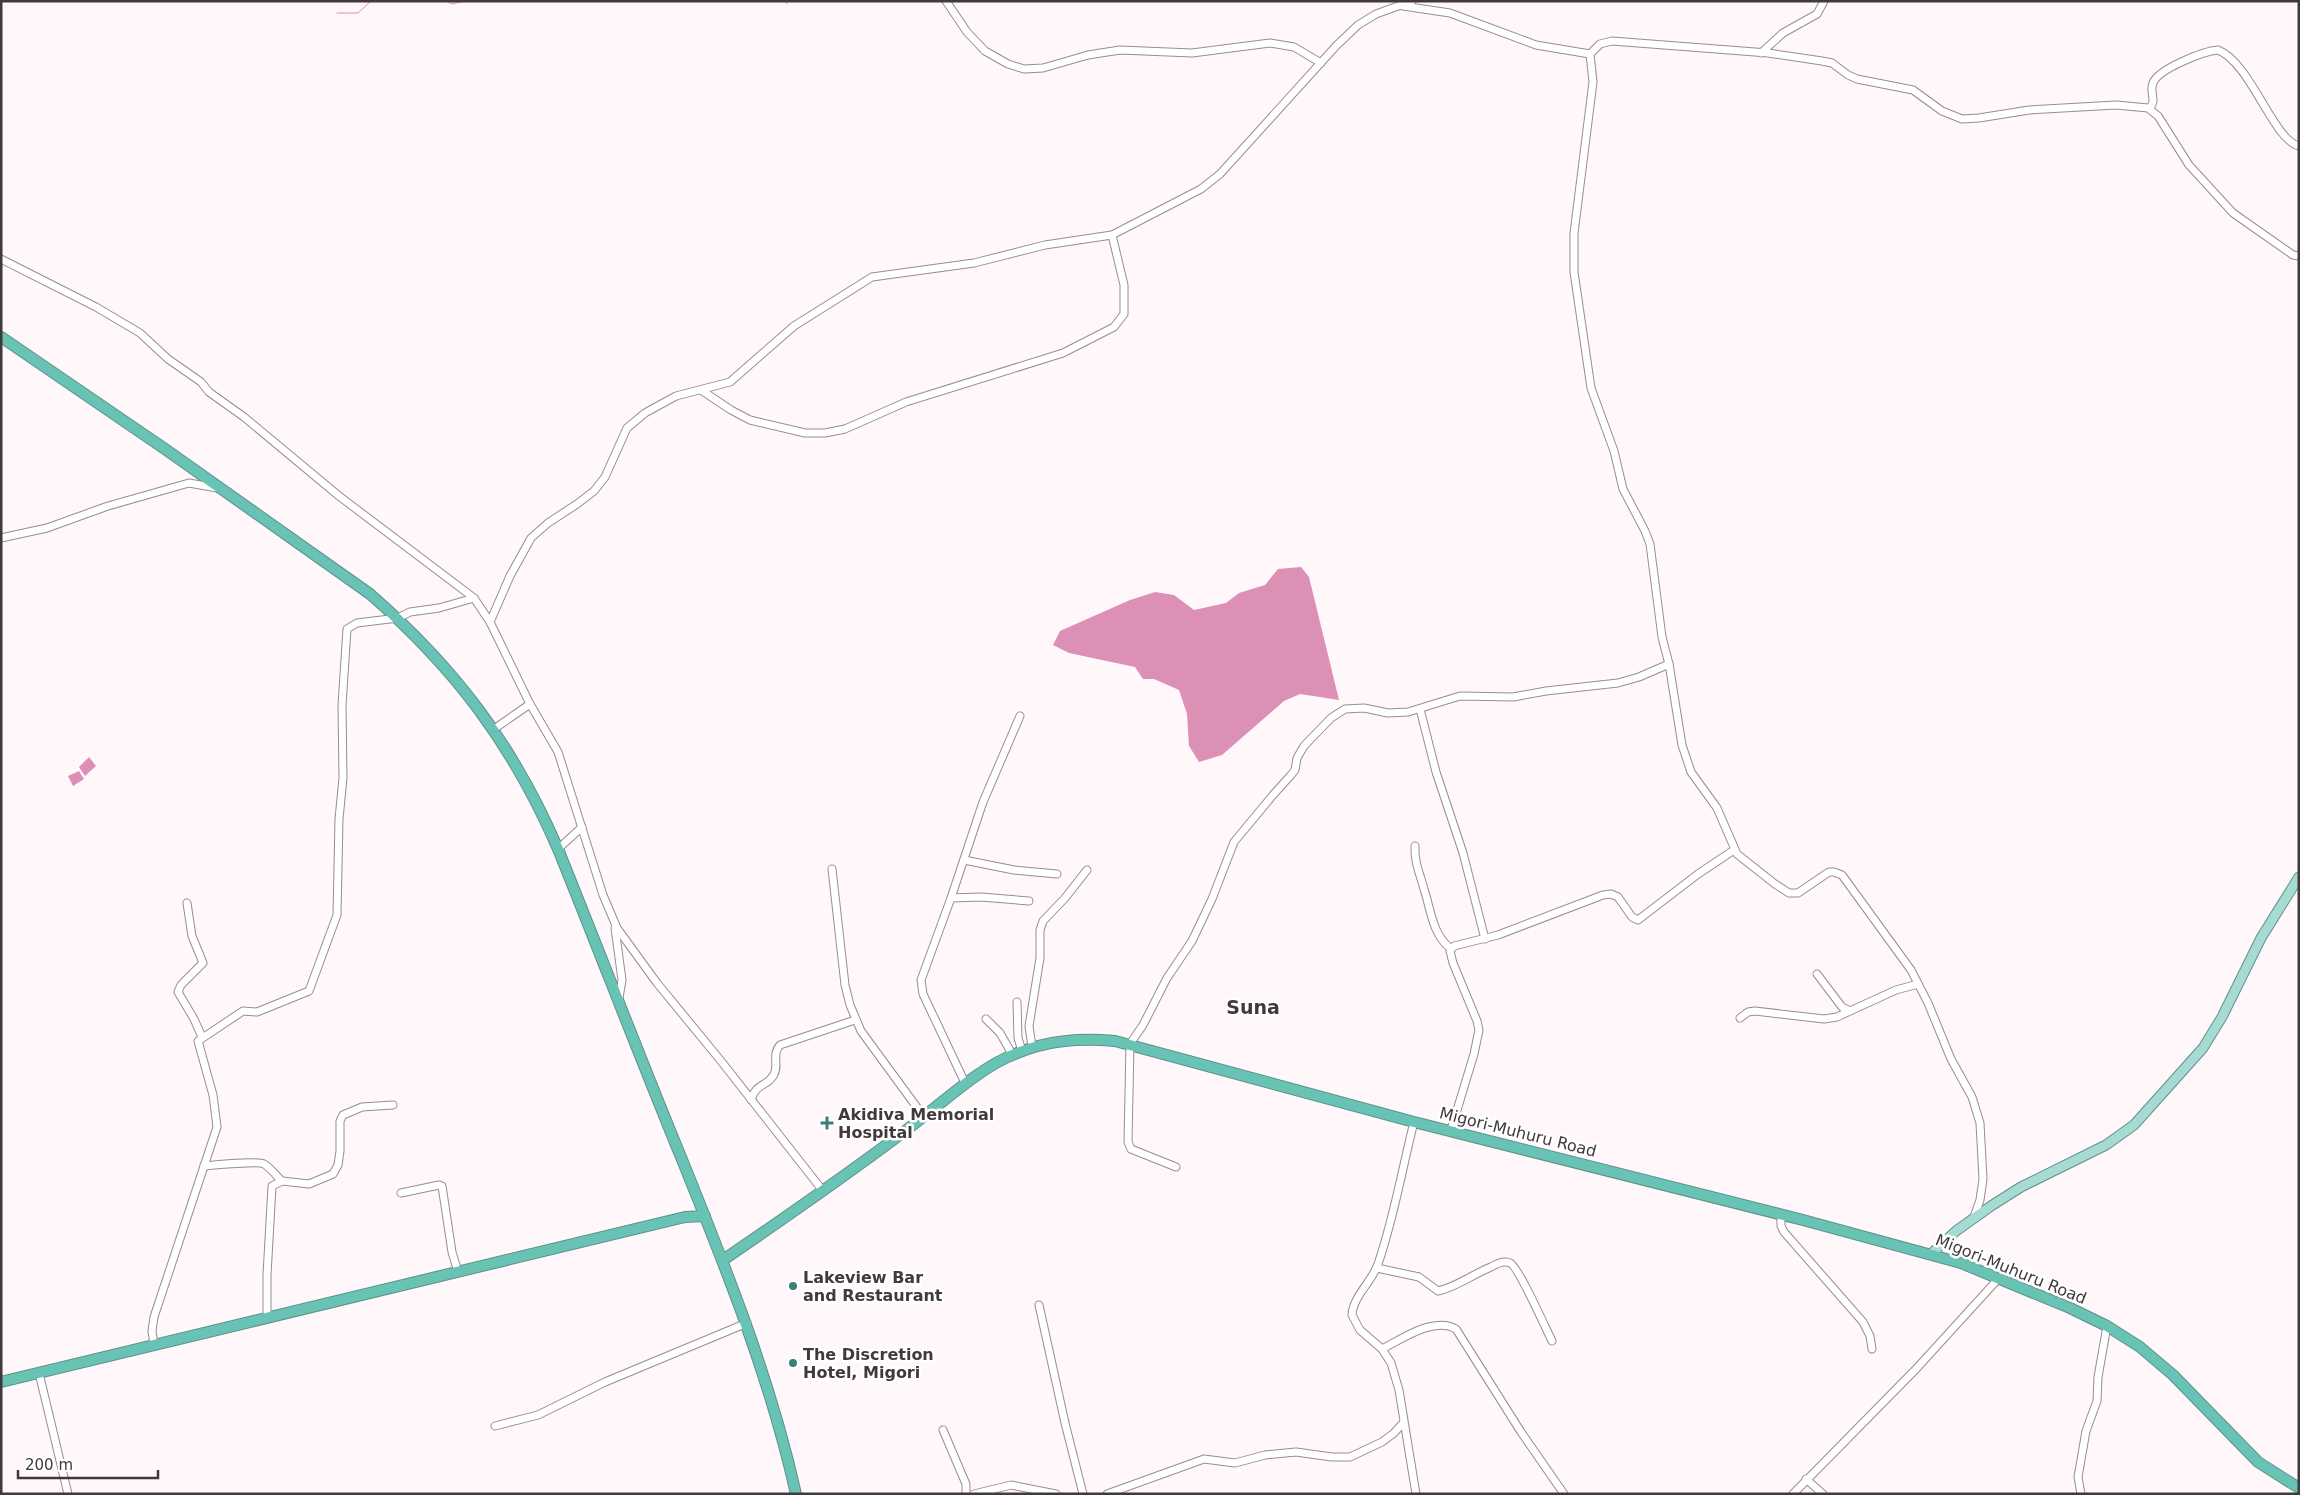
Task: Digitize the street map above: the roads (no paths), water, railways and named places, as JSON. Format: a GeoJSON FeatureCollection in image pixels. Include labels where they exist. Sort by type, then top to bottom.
{"type":"FeatureCollection","features":[{"type":"Feature","properties":{"kind":"highway"},"geometry":{"type":"LineString","coordinates":[[1,337],[348,576],[398,618],[456,679],[494,729],[527,782],[558,849],[704,1211],[747,1323],[784,1443],[796,1494]]}},
{"type":"Feature","properties":{"kind":"highway","name":"Migori-Muhuru Road"},"geometry":{"type":"LineString","coordinates":[[723,1260],[823,1191],[966,1085],[1012,1054],[1074,1039],[1107,1040],[1130,1044],[1414,1122],[1932,1253],[1999,1278],[2107,1326],[2140,1347],[2173,1375],[2258,1462],[2299,1488]]}},
{"type":"Feature","properties":{"kind":"highway"},"geometry":{"type":"LineString","coordinates":[[1,1382],[704,1211]]}},
{"type":"Feature","properties":{"kind":"main road"},"geometry":{"type":"LineString","coordinates":[[1932,1253],[1974,1218],[2021,1188],[2114,1141],[2134,1125],[2203,1048],[2222,1017],[2261,938],[2299,877]]}},
{"type":"Feature","properties":{"kind":"street"},"geometry":{"type":"LineString","coordinates":[[946,1],[966,32],[985,51],[1008,64],[1024,69],[1043,68],[1088,55],[1120,50],[1192,53],[1270,44],[1294,47],[1321,62]]}},
{"type":"Feature","properties":{"kind":"street"},"geometry":{"type":"LineString","coordinates":[[490,622],[526,544],[536,531],[578,504],[600,484],[627,428],[646,413],[670,398],[725,384],[738,377],[794,326],[872,276],[974,263],[1045,245],[1112,235],[1128,228],[1212,181],[1321,62],[1365,19],[1412,1]]}},
{"type":"Feature","properties":{"kind":"street"},"geometry":{"type":"LineString","coordinates":[[1761,53],[1783,34],[1817,14],[1824,1]]}},
{"type":"Feature","properties":{"kind":"street"},"geometry":{"type":"LineString","coordinates":[[1401,6],[1450,13],[1522,42],[1590,54]]}},
{"type":"Feature","properties":{"kind":"street"},"geometry":{"type":"LineString","coordinates":[[1590,54],[1600,44],[1612,41],[1761,53],[1832,63],[1857,79],[1912,90],[1942,111],[1962,119],[2029,110],[2078,107],[2121,105],[2150,108],[2160,119],[2189,165],[2233,213],[2253,229],[2293,255],[2299,256]]}},
{"type":"Feature","properties":{"kind":"street"},"geometry":{"type":"LineString","coordinates":[[2150,108],[2154,101],[2152,85],[2155,78],[2189,58],[2218,50],[2227,55],[2254,88],[2284,136],[2292,144],[2299,146]]}},
{"type":"Feature","properties":{"kind":"street"},"geometry":{"type":"LineString","coordinates":[[1590,54],[1593,82],[1574,233],[1574,272],[1591,388],[1614,451],[1623,489],[1650,544],[1659,616],[1686,761],[1696,780],[1717,808],[1734,850],[1760,873],[1791,893],[1801,892],[1828,872],[1842,875],[1848,881],[1868,913],[1894,945],[1918,984],[1951,1059],[1972,1097],[1978,1114],[1983,1185],[1974,1218]]}},
{"type":"Feature","properties":{"kind":"street"},"geometry":{"type":"LineString","coordinates":[[701,390],[750,420],[805,433],[825,433],[845,429],[906,402],[1063,353],[1114,328],[1124,314],[1124,285],[1112,235]]}},
{"type":"Feature","properties":{"kind":"street"},"geometry":{"type":"LineString","coordinates":[[2,262],[96,307],[140,334],[168,358],[201,382],[209,392],[244,417],[333,492],[474,598],[490,622],[530,704],[558,752],[603,895],[614,922],[636,956],[823,1191]]}},
{"type":"Feature","properties":{"kind":"street"},"geometry":{"type":"LineString","coordinates":[[1,538],[47,528],[124,501],[189,483],[221,489]]}},
{"type":"Feature","properties":{"kind":"street"},"geometry":{"type":"LineString","coordinates":[[154,1345],[153,1321],[215,1137],[218,1120],[210,1081],[198,1044],[202,1037],[242,1011],[257,1012],[310,990],[337,915],[339,819],[343,778],[342,705],[347,629],[356,623],[398,618],[410,612],[439,608],[474,598]]}},
{"type":"Feature","properties":{"kind":"street"},"geometry":{"type":"LineString","coordinates":[[1176,1167],[1131,1149],[1128,1142],[1130,1044],[1143,1025],[1167,978],[1192,942],[1212,900],[1234,842],[1295,770],[1297,758],[1304,746],[1331,718],[1345,710],[1364,708],[1395,713],[1420,709],[1460,696],[1513,697],[1546,691],[1618,683],[1639,677],[1669,664]]}},
{"type":"Feature","properties":{"kind":"street"},"geometry":{"type":"LineString","coordinates":[[494,729],[530,704]]}},
{"type":"Feature","properties":{"kind":"street"},"geometry":{"type":"LineString","coordinates":[[1420,709],[1436,772],[1463,853],[1485,939]]}},
{"type":"Feature","properties":{"kind":"street"},"geometry":{"type":"LineString","coordinates":[[966,1085],[923,994],[920,980],[951,898],[983,802],[1020,716]]}},
{"type":"Feature","properties":{"kind":"street"},"geometry":{"type":"LineString","coordinates":[[558,849],[582,827]]}},
{"type":"Feature","properties":{"kind":"street"},"geometry":{"type":"LineString","coordinates":[[1415,846],[1416,862],[1428,908],[1440,938],[1451,950],[1453,962],[1469,998],[1479,1030],[1474,1054],[1451,1130]]}},
{"type":"Feature","properties":{"kind":"street"},"geometry":{"type":"LineString","coordinates":[[1451,950],[1457,944],[1485,939],[1608,894],[1618,897],[1632,918],[1638,920],[1695,876],[1734,850]]}},
{"type":"Feature","properties":{"kind":"street"},"geometry":{"type":"LineString","coordinates":[[964,860],[1014,870],[1057,874]]}},
{"type":"Feature","properties":{"kind":"street"},"geometry":{"type":"LineString","coordinates":[[832,869],[845,986],[855,1020],[888,1069],[924,1117]]}},
{"type":"Feature","properties":{"kind":"street"},"geometry":{"type":"LineString","coordinates":[[1027,1049],[1040,958],[1040,930],[1042,921],[1065,898],[1087,870]]}},
{"type":"Feature","properties":{"kind":"street"},"geometry":{"type":"LineString","coordinates":[[951,898],[981,897],[1029,901]]}},
{"type":"Feature","properties":{"kind":"street"},"geometry":{"type":"LineString","coordinates":[[187,903],[192,936],[203,963],[181,986],[178,992],[202,1037]]}},
{"type":"Feature","properties":{"kind":"street"},"geometry":{"type":"LineString","coordinates":[[614,922],[622,970],[619,998]]}},
{"type":"Feature","properties":{"kind":"street"},"geometry":{"type":"LineString","coordinates":[[1817,974],[1842,1007],[1850,1011]]}},
{"type":"Feature","properties":{"kind":"street"},"geometry":{"type":"LineString","coordinates":[[1740,1018],[1748,1012],[1755,1011],[1830,1018],[1896,990],[1918,984]]}},
{"type":"Feature","properties":{"kind":"street"},"geometry":{"type":"LineString","coordinates":[[1017,1002],[1018,1038],[1027,1049]]}},
{"type":"Feature","properties":{"kind":"street"},"geometry":{"type":"LineString","coordinates":[[986,1019],[1000,1034],[1012,1054]]}},
{"type":"Feature","properties":{"kind":"street"},"geometry":{"type":"LineString","coordinates":[[743,1090],[756,1088],[773,1077],[775,1072],[775,1053],[780,1045],[855,1020]]}},
{"type":"Feature","properties":{"kind":"street"},"geometry":{"type":"LineString","coordinates":[[751,1100],[756,1088]]}},
{"type":"Feature","properties":{"kind":"street"},"geometry":{"type":"LineString","coordinates":[[204,1166],[256,1162],[264,1164],[282,1181],[308,1184],[331,1176],[338,1166],[341,1119],[343,1115],[362,1107],[393,1105]]}},
{"type":"Feature","properties":{"kind":"street"},"geometry":{"type":"LineString","coordinates":[[1414,1122],[1377,1268],[1356,1301],[1352,1315],[1360,1330],[1388,1356],[1395,1375],[1416,1494]]}},
{"type":"Feature","properties":{"kind":"street"},"geometry":{"type":"LineString","coordinates":[[267,1318],[272,1173]]}},
{"type":"Feature","properties":{"kind":"street"},"geometry":{"type":"LineString","coordinates":[[272,1186],[282,1181]]}},
{"type":"Feature","properties":{"kind":"street"},"geometry":{"type":"LineString","coordinates":[[401,1193],[439,1184],[442,1186],[452,1252],[458,1272]]}},
{"type":"Feature","properties":{"kind":"street"},"geometry":{"type":"LineString","coordinates":[[1781,1214],[1781,1226],[1784,1232],[1863,1322],[1870,1336],[1872,1350]]}},
{"type":"Feature","properties":{"kind":"street"},"geometry":{"type":"LineString","coordinates":[[1377,1268],[1419,1277],[1438,1291],[1491,1266],[1504,1262],[1510,1263],[1518,1270],[1552,1341]]}},
{"type":"Feature","properties":{"kind":"street"},"geometry":{"type":"LineString","coordinates":[[1792,1494],[1916,1369],[1999,1278]]}},
{"type":"Feature","properties":{"kind":"street"},"geometry":{"type":"LineString","coordinates":[[1039,1305],[1066,1430],[1083,1494]]}},
{"type":"Feature","properties":{"kind":"street"},"geometry":{"type":"LineString","coordinates":[[494,1426],[538,1415],[605,1382],[747,1323]]}},
{"type":"Feature","properties":{"kind":"street"},"geometry":{"type":"LineString","coordinates":[[1382,1349],[1419,1331],[1440,1324],[1447,1324],[1456,1329],[1521,1432],[1564,1494]]}},
{"type":"Feature","properties":{"kind":"street"},"geometry":{"type":"LineString","coordinates":[[2081,1494],[2078,1477],[2086,1431],[2097,1401],[2098,1377],[2107,1326]]}},
{"type":"Feature","properties":{"kind":"street"},"geometry":{"type":"LineString","coordinates":[[39,1373],[68,1494]]}},
{"type":"Feature","properties":{"kind":"street"},"geometry":{"type":"LineString","coordinates":[[1107,1494],[1204,1459],[1235,1463],[1265,1455],[1296,1452],[1332,1458],[1350,1457],[1382,1442],[1403,1423]]}},
{"type":"Feature","properties":{"kind":"street"},"geometry":{"type":"LineString","coordinates":[[943,1430],[966,1484],[966,1494]]}},
{"type":"Feature","properties":{"kind":"street"},"geometry":{"type":"LineString","coordinates":[[1806,1479],[1823,1494]]}},
{"type":"Feature","properties":{"kind":"street"},"geometry":{"type":"LineString","coordinates":[[974,1494],[1011,1485],[1056,1494]]}},
{"type":"Feature","properties":{"kind":"waterway"},"geometry":{"type":"LineString","coordinates":[[337,13],[358,13],[371,1]]}},
{"type":"Feature","properties":{"kind":"waterway"},"geometry":{"type":"LineString","coordinates":[[446,1],[452,4],[465,1]]}},
{"type":"Feature","properties":{"kind":"place","name":"Akidiva Memorial Hospital"},"geometry":{"type":"Point","coordinates":[827,1123]}},
{"type":"Feature","properties":{"kind":"place","name":"Lakeview Bar and Restaurant"},"geometry":{"type":"Point","coordinates":[793,1286]}},
{"type":"Feature","properties":{"kind":"place","name":"The Discretion Hotel, Migori"},"geometry":{"type":"Point","coordinates":[793,1363]}},
{"type":"Feature","properties":{"kind":"district","name":"Suna"},"geometry":{"type":"Point","coordinates":[1253,1007]}}]}
